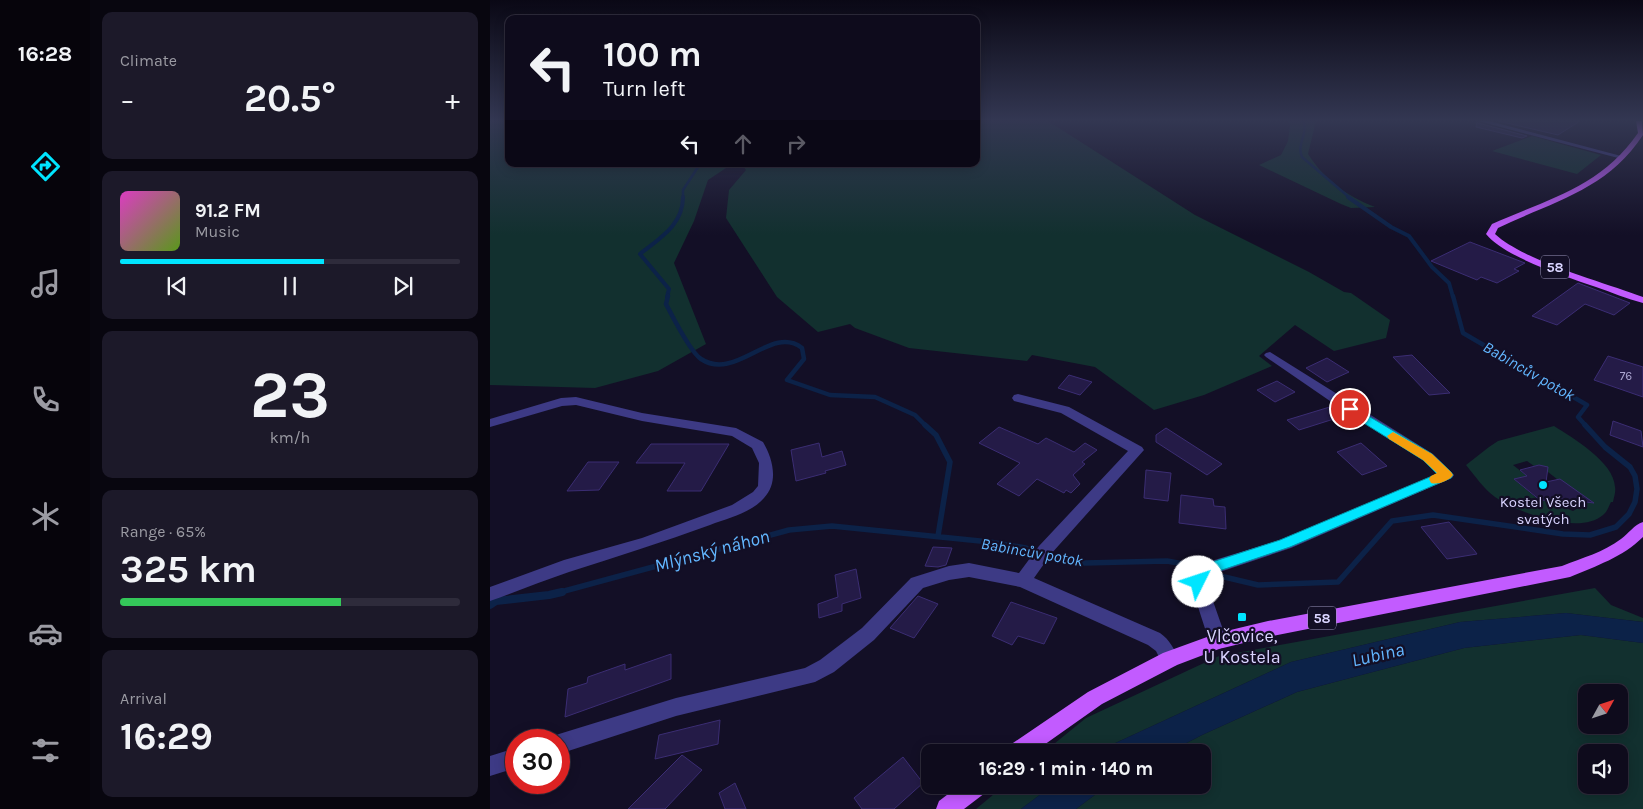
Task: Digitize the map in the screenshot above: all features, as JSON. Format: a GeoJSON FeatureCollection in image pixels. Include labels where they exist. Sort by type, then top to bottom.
{"type":"FeatureCollection","features":[{"type":"Feature","properties":{"kind":"main road","name":"58"},"geometry":{"type":"LineString","coordinates":[[1620,159],[1584,188],[1504,222],[1493,228],[1490,234],[1495,241],[1517,252],[1643,300]]}},
{"type":"Feature","properties":{"kind":"main road","name":"58"},"geometry":{"type":"LineString","coordinates":[[1029,744],[1095,698],[1170,659],[1218,641],[1268,629],[1564,572],[1599,558],[1626,544],[1643,528]]}},
{"type":"Feature","properties":{"kind":"main road"},"geometry":{"type":"LineString","coordinates":[[947,809],[966,794]]}},
{"type":"Feature","properties":{"kind":"street"},"geometry":{"type":"LineString","coordinates":[[1218,641],[1198,582],[1209,571],[1285,544],[1447,475],[1428,457],[1350,409],[1270,355]]}},
{"type":"Feature","properties":{"kind":"street"},"geometry":{"type":"LineString","coordinates":[[1018,398],[1065,410],[1137,450],[1043,554],[1023,581]]}},
{"type":"Feature","properties":{"kind":"street"},"geometry":{"type":"LineString","coordinates":[[490,423],[561,402],[576,401],[642,417],[736,432],[758,445],[766,463],[765,487],[758,496],[737,509],[645,543],[564,567],[490,594]]}},
{"type":"Feature","properties":{"kind":"street"},"geometry":{"type":"LineString","coordinates":[[570,741],[676,707],[808,676],[828,666],[868,634],[908,590],[917,583],[948,573],[969,570],[1023,581],[1154,639],[1162,646],[1170,659]]}},
{"type":"Feature","properties":{"kind":"street"},"geometry":{"type":"LineString","coordinates":[[490,766],[505,761]]}},
{"type":"Feature","properties":{"kind":"green space"},"geometry":{"type":"Polygon","coordinates":[[[490,159],[505,159],[505,167],[728,167],[708,180],[694,221],[674,263],[706,344],[658,371],[595,388],[490,385],[490,159]]]}},
{"type":"Feature","properties":{"kind":"green space"},"geometry":{"type":"Polygon","coordinates":[[[980,159],[1107,159],[1195,215],[1309,272],[1344,292],[1351,293],[1390,320],[1386,338],[1334,351],[1295,325],[1259,356],[1272,366],[1204,395],[1154,410],[1095,367],[1032,355],[1027,361],[909,348],[855,328],[850,324],[818,332],[777,297],[726,218],[729,190],[746,170],[744,167],[980,167],[980,159]]]}},
{"type":"Feature","properties":{"kind":"green space"},"geometry":{"type":"Polygon","coordinates":[[[1273,159],[1311,159],[1337,186],[1375,207],[1351,208],[1259,165],[1273,159]]]}},
{"type":"Feature","properties":{"kind":"green space"},"geometry":{"type":"Polygon","coordinates":[[[1521,159],[1596,159],[1577,174],[1521,159]]]}},
{"type":"Feature","properties":{"kind":"green space"},"geometry":{"type":"Polygon","coordinates":[[[1554,426],[1591,452],[1608,469],[1615,487],[1613,502],[1611,502],[1603,515],[1592,521],[1579,523],[1548,520],[1505,503],[1487,490],[1466,465],[1498,441],[1554,426]],[[1527,461],[1513,465],[1527,476],[1515,480],[1540,501],[1551,498],[1563,508],[1573,511],[1580,507],[1583,508],[1581,502],[1584,502],[1584,500],[1548,472],[1548,469],[1539,465],[1534,466],[1527,461]]]}},
{"type":"Feature","properties":{"kind":"green space"},"geometry":{"type":"Polygon","coordinates":[[[1595,588],[1611,605],[1643,618],[1643,622],[1566,613],[1460,622],[1291,662],[1113,744],[1054,744],[1086,718],[1219,656],[1595,588]]]}},
{"type":"Feature","properties":{"kind":"green space"},"geometry":{"type":"Polygon","coordinates":[[[1581,635],[1643,643],[1643,809],[1076,809],[1096,794],[1211,794],[1211,744],[1185,744],[1297,692],[1464,648],[1581,635]]]}},
{"type":"Feature","properties":{"kind":"green space"},"geometry":{"type":"Polygon","coordinates":[[[994,794],[1041,794],[1021,809],[976,809],[994,794]]]}},
{"type":"Feature","properties":{"kind":"water","name":"Lubina"},"geometry":{"type":"Polygon","coordinates":[[[1566,613],[1643,622],[1643,643],[1581,635],[1464,648],[1297,692],[1185,744],[1113,744],[1291,662],[1460,622],[1566,613]]]}},
{"type":"Feature","properties":{"kind":"water"},"geometry":{"type":"Polygon","coordinates":[[[1041,794],[1096,794],[1076,809],[1021,809],[1041,794]]]}},
{"type":"Feature","properties":{"kind":"building"},"geometry":{"type":"Polygon","coordinates":[[[1470,242],[1525,263],[1514,269],[1519,271],[1497,283],[1481,277],[1477,280],[1431,261],[1470,242]]]}},
{"type":"Feature","properties":{"kind":"building"},"geometry":{"type":"Polygon","coordinates":[[[1578,283],[1630,303],[1614,315],[1585,304],[1557,325],[1532,316],[1578,283]]]}},
{"type":"Feature","properties":{"kind":"building"},"geometry":{"type":"Polygon","coordinates":[[[1412,355],[1450,393],[1429,395],[1393,357],[1412,355]]]}},
{"type":"Feature","properties":{"kind":"building"},"geometry":{"type":"Polygon","coordinates":[[[1608,356],[1643,367],[1643,397],[1594,380],[1608,356]]]}},
{"type":"Feature","properties":{"kind":"building"},"geometry":{"type":"Polygon","coordinates":[[[1327,358],[1349,372],[1327,382],[1306,368],[1327,358]]]}},
{"type":"Feature","properties":{"kind":"building"},"geometry":{"type":"Polygon","coordinates":[[[1069,375],[1092,382],[1080,395],[1058,388],[1069,375]]]}},
{"type":"Feature","properties":{"kind":"building"},"geometry":{"type":"Polygon","coordinates":[[[1277,381],[1295,392],[1275,402],[1257,390],[1277,381]]]}},
{"type":"Feature","properties":{"kind":"building"},"geometry":{"type":"Polygon","coordinates":[[[1333,406],[1337,418],[1299,430],[1287,420],[1333,406]]]}},
{"type":"Feature","properties":{"kind":"building"},"geometry":{"type":"Polygon","coordinates":[[[1613,421],[1641,431],[1643,447],[1610,435],[1613,421]]]}},
{"type":"Feature","properties":{"kind":"building"},"geometry":{"type":"Polygon","coordinates":[[[999,427],[1038,444],[1046,438],[1074,452],[1085,443],[1097,450],[1082,462],[1085,464],[1073,475],[1080,484],[1071,493],[1066,490],[1064,493],[1037,479],[1019,496],[997,484],[1020,463],[979,443],[999,427]]]}},
{"type":"Feature","properties":{"kind":"building"},"geometry":{"type":"Polygon","coordinates":[[[1166,428],[1222,464],[1207,475],[1156,442],[1156,435],[1166,428]]]}},
{"type":"Feature","properties":{"kind":"building"},"geometry":{"type":"Polygon","coordinates":[[[819,443],[822,457],[842,451],[846,465],[825,471],[826,473],[796,481],[791,450],[819,443]]]}},
{"type":"Feature","properties":{"kind":"building"},"geometry":{"type":"Polygon","coordinates":[[[1361,443],[1387,466],[1362,475],[1337,452],[1361,443]]]}},
{"type":"Feature","properties":{"kind":"building"},"geometry":{"type":"Polygon","coordinates":[[[651,444],[729,444],[701,491],[667,491],[685,463],[636,463],[651,444]]]}},
{"type":"Feature","properties":{"kind":"building"},"geometry":{"type":"Polygon","coordinates":[[[588,462],[619,462],[599,490],[567,491],[588,462]]]}},
{"type":"Feature","properties":{"kind":"building","name":"Kostel Všech svatých"},"geometry":{"type":"Polygon","coordinates":[[[1539,465],[1548,467],[1546,482],[1560,479],[1594,503],[1561,499],[1561,496],[1541,501],[1514,479],[1527,476],[1520,470],[1539,465]]]}},
{"type":"Feature","properties":{"kind":"building"},"geometry":{"type":"Polygon","coordinates":[[[1146,470],[1171,473],[1168,501],[1144,498],[1146,470]]]}},
{"type":"Feature","properties":{"kind":"building"},"geometry":{"type":"Polygon","coordinates":[[[1181,495],[1213,499],[1214,506],[1225,507],[1226,529],[1179,523],[1181,495]]]}},
{"type":"Feature","properties":{"kind":"building"},"geometry":{"type":"Polygon","coordinates":[[[1449,522],[1477,554],[1447,559],[1421,527],[1449,522]]]}},
{"type":"Feature","properties":{"kind":"building"},"geometry":{"type":"Polygon","coordinates":[[[933,547],[952,548],[946,565],[938,567],[925,566],[933,547]]]}},
{"type":"Feature","properties":{"kind":"building"},"geometry":{"type":"Polygon","coordinates":[[[856,569],[861,598],[842,604],[842,611],[819,618],[818,604],[838,597],[835,575],[856,569]]]}},
{"type":"Feature","properties":{"kind":"building"},"geometry":{"type":"Polygon","coordinates":[[[918,596],[938,604],[914,638],[890,628],[918,596]]]}},
{"type":"Feature","properties":{"kind":"building"},"geometry":{"type":"Polygon","coordinates":[[[1011,602],[1057,618],[1044,644],[1018,636],[1012,645],[992,636],[1011,602]]]}},
{"type":"Feature","properties":{"kind":"building"},"geometry":{"type":"Polygon","coordinates":[[[671,654],[671,679],[565,717],[568,689],[587,683],[588,677],[625,664],[625,670],[671,654]]]}},
{"type":"Feature","properties":{"kind":"building"},"geometry":{"type":"Polygon","coordinates":[[[720,720],[718,744],[655,759],[659,735],[720,720]]]}},
{"type":"Feature","properties":{"kind":"building"},"geometry":{"type":"Polygon","coordinates":[[[682,755],[702,770],[665,809],[628,809],[682,755]]]}},
{"type":"Feature","properties":{"kind":"building"},"geometry":{"type":"Polygon","coordinates":[[[903,757],[921,780],[921,785],[894,809],[862,809],[854,798],[903,757]]]}},
{"type":"Feature","properties":{"kind":"building"},"geometry":{"type":"Polygon","coordinates":[[[735,783],[746,809],[725,809],[719,793],[735,783]]]}},
{"type":"Feature","properties":{"kind":"waterway","name":"Babincův potok"},"geometry":{"type":"LineString","coordinates":[[1304,159],[1350,198]]}},
{"type":"Feature","properties":{"kind":"waterway","name":"Babincův potok"},"geometry":{"type":"LineString","coordinates":[[683,197],[683,190],[698,167]]}},
{"type":"Feature","properties":{"kind":"waterway","name":"Babincův potok"},"geometry":{"type":"LineString","coordinates":[[667,297],[669,289],[640,254],[675,223],[682,207],[683,197]]}},
{"type":"Feature","properties":{"kind":"waterway","name":"Babincův potok"},"geometry":{"type":"LineString","coordinates":[[1348,197],[1391,227],[1409,236],[1432,267],[1449,283],[1453,297]]}},
{"type":"Feature","properties":{"kind":"waterway","name":"Babincův potok"},"geometry":{"type":"LineString","coordinates":[[668,296],[666,304],[687,342],[701,359],[714,364],[727,364],[766,347],[778,343],[790,343],[802,348],[804,359],[787,380],[830,395],[875,397],[915,415],[925,425]]}},
{"type":"Feature","properties":{"kind":"waterway","name":"Babincův potok"},"geometry":{"type":"LineString","coordinates":[[1453,296],[1463,333],[1587,405],[1578,417],[1586,426]]}},
{"type":"Feature","properties":{"kind":"waterway","name":"Babincův potok"},"geometry":{"type":"LineString","coordinates":[[925,425],[936,435],[950,462],[938,536]]}},
{"type":"Feature","properties":{"kind":"waterway","name":"Babincův potok"},"geometry":{"type":"LineString","coordinates":[[557,593],[789,530],[832,526],[990,542],[1026,548],[1053,557],[1085,563],[1167,561],[1189,565],[1216,575],[1258,585],[1338,582],[1392,521],[1433,515],[1563,534],[1590,535],[1616,527],[1629,514],[1635,502],[1637,489],[1635,476],[1630,467],[1605,447],[1585,425]]}},
{"type":"Feature","properties":{"kind":"waterway","name":"Mlýnský náhon"},"geometry":{"type":"LineString","coordinates":[[490,605],[496,601],[562,592]]}},
{"type":"Feature","properties":{"kind":"slow traffic"},"geometry":{"type":"LineString","coordinates":[[1393,436],[1428,457],[1447,475],[1436,479]]}},
{"type":"Feature","properties":{"kind":"place","name":"Kostel Všech svatých"},"geometry":{"type":"Point","coordinates":[1543,485]}},
{"type":"Feature","properties":{"kind":"place","name":"Vlčovice, U Kostela"},"geometry":{"type":"Point","coordinates":[1242,617]}},
{"type":"Feature","properties":{"kind":"route"},"geometry":{"type":"LineString","coordinates":[[1198,582],[1214,567],[1285,544],[1316,529],[1447,475],[1428,457],[1350,409]]}}]}
